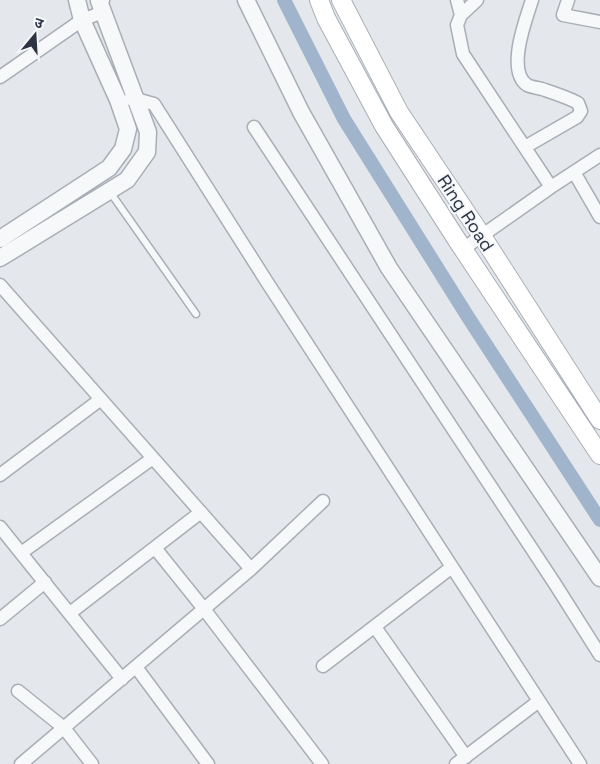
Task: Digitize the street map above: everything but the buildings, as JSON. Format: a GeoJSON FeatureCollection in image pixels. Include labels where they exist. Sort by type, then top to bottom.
{"type":"FeatureCollection","features":[{"type":"Feature","properties":{"kind":"main road"},"geometry":{"type":"LineString","coordinates":[[319,0],[326,18],[384,126],[600,455]]}},
{"type":"Feature","properties":{"kind":"main road","name":"Ring Road"},"geometry":{"type":"LineString","coordinates":[[341,0],[399,112],[482,236],[600,420]]}},
{"type":"Feature","properties":{"kind":"street"},"geometry":{"type":"LineString","coordinates":[[246,0],[301,112],[389,268],[600,578]]}},
{"type":"Feature","properties":{"kind":"street"},"geometry":{"type":"LineString","coordinates":[[457,0],[461,15]]}},
{"type":"Feature","properties":{"kind":"street"},"geometry":{"type":"LineString","coordinates":[[477,0],[461,15],[457,25],[463,54],[551,187]]}},
{"type":"Feature","properties":{"kind":"street"},"geometry":{"type":"LineString","coordinates":[[525,147],[577,117],[581,111],[578,103],[570,98],[527,84],[522,77],[517,65],[520,39],[532,0]]}},
{"type":"Feature","properties":{"kind":"street"},"geometry":{"type":"LineString","coordinates":[[568,0],[563,15],[600,22]]}},
{"type":"Feature","properties":{"kind":"street"},"geometry":{"type":"LineString","coordinates":[[0,76],[79,10],[100,3],[148,132],[146,152],[126,180],[0,258]]}},
{"type":"Feature","properties":{"kind":"street"},"geometry":{"type":"LineString","coordinates":[[0,239],[109,168],[122,149],[128,129],[118,100],[79,10]]}},
{"type":"Feature","properties":{"kind":"street"},"geometry":{"type":"LineString","coordinates":[[118,100],[136,99],[154,104],[272,290],[580,764]]}},
{"type":"Feature","properties":{"kind":"street"},"geometry":{"type":"LineString","coordinates":[[254,127],[600,655]]}},
{"type":"Feature","properties":{"kind":"street"},"geometry":{"type":"LineString","coordinates":[[463,249],[600,154]]}},
{"type":"Feature","properties":{"kind":"street"},"geometry":{"type":"LineString","coordinates":[[574,172],[600,217]]}},
{"type":"Feature","properties":{"kind":"street"},"geometry":{"type":"LineString","coordinates":[[0,285],[251,569]]}},
{"type":"Feature","properties":{"kind":"street"},"geometry":{"type":"LineString","coordinates":[[0,475],[101,399]]}},
{"type":"Feature","properties":{"kind":"street"},"geometry":{"type":"LineString","coordinates":[[21,553],[153,458]]}},
{"type":"Feature","properties":{"kind":"street"},"geometry":{"type":"LineString","coordinates":[[21,764],[251,569],[323,501]]}},
{"type":"Feature","properties":{"kind":"street"},"geometry":{"type":"LineString","coordinates":[[70,613],[201,512]]}},
{"type":"Feature","properties":{"kind":"street"},"geometry":{"type":"LineString","coordinates":[[0,527],[122,679]]}},
{"type":"Feature","properties":{"kind":"street"},"geometry":{"type":"LineString","coordinates":[[155,548],[322,764]]}},
{"type":"Feature","properties":{"kind":"street"},"geometry":{"type":"LineString","coordinates":[[323,666],[452,567]]}},
{"type":"Feature","properties":{"kind":"street"},"geometry":{"type":"LineString","coordinates":[[0,619],[45,582]]}},
{"type":"Feature","properties":{"kind":"street"},"geometry":{"type":"LineString","coordinates":[[374,627],[461,760],[539,701]]}},
{"type":"Feature","properties":{"kind":"street"},"geometry":{"type":"LineString","coordinates":[[136,667],[208,764]]}},
{"type":"Feature","properties":{"kind":"street"},"geometry":{"type":"LineString","coordinates":[[18,691],[64,728],[92,764]]}},
{"type":"Feature","properties":{"kind":"lane"},"geometry":{"type":"LineString","coordinates":[[110,190],[196,314]]}},
{"type":"Feature","properties":{"kind":"waterway"},"geometry":{"type":"LineString","coordinates":[[284,0],[344,119],[468,317],[600,520]]}}]}
